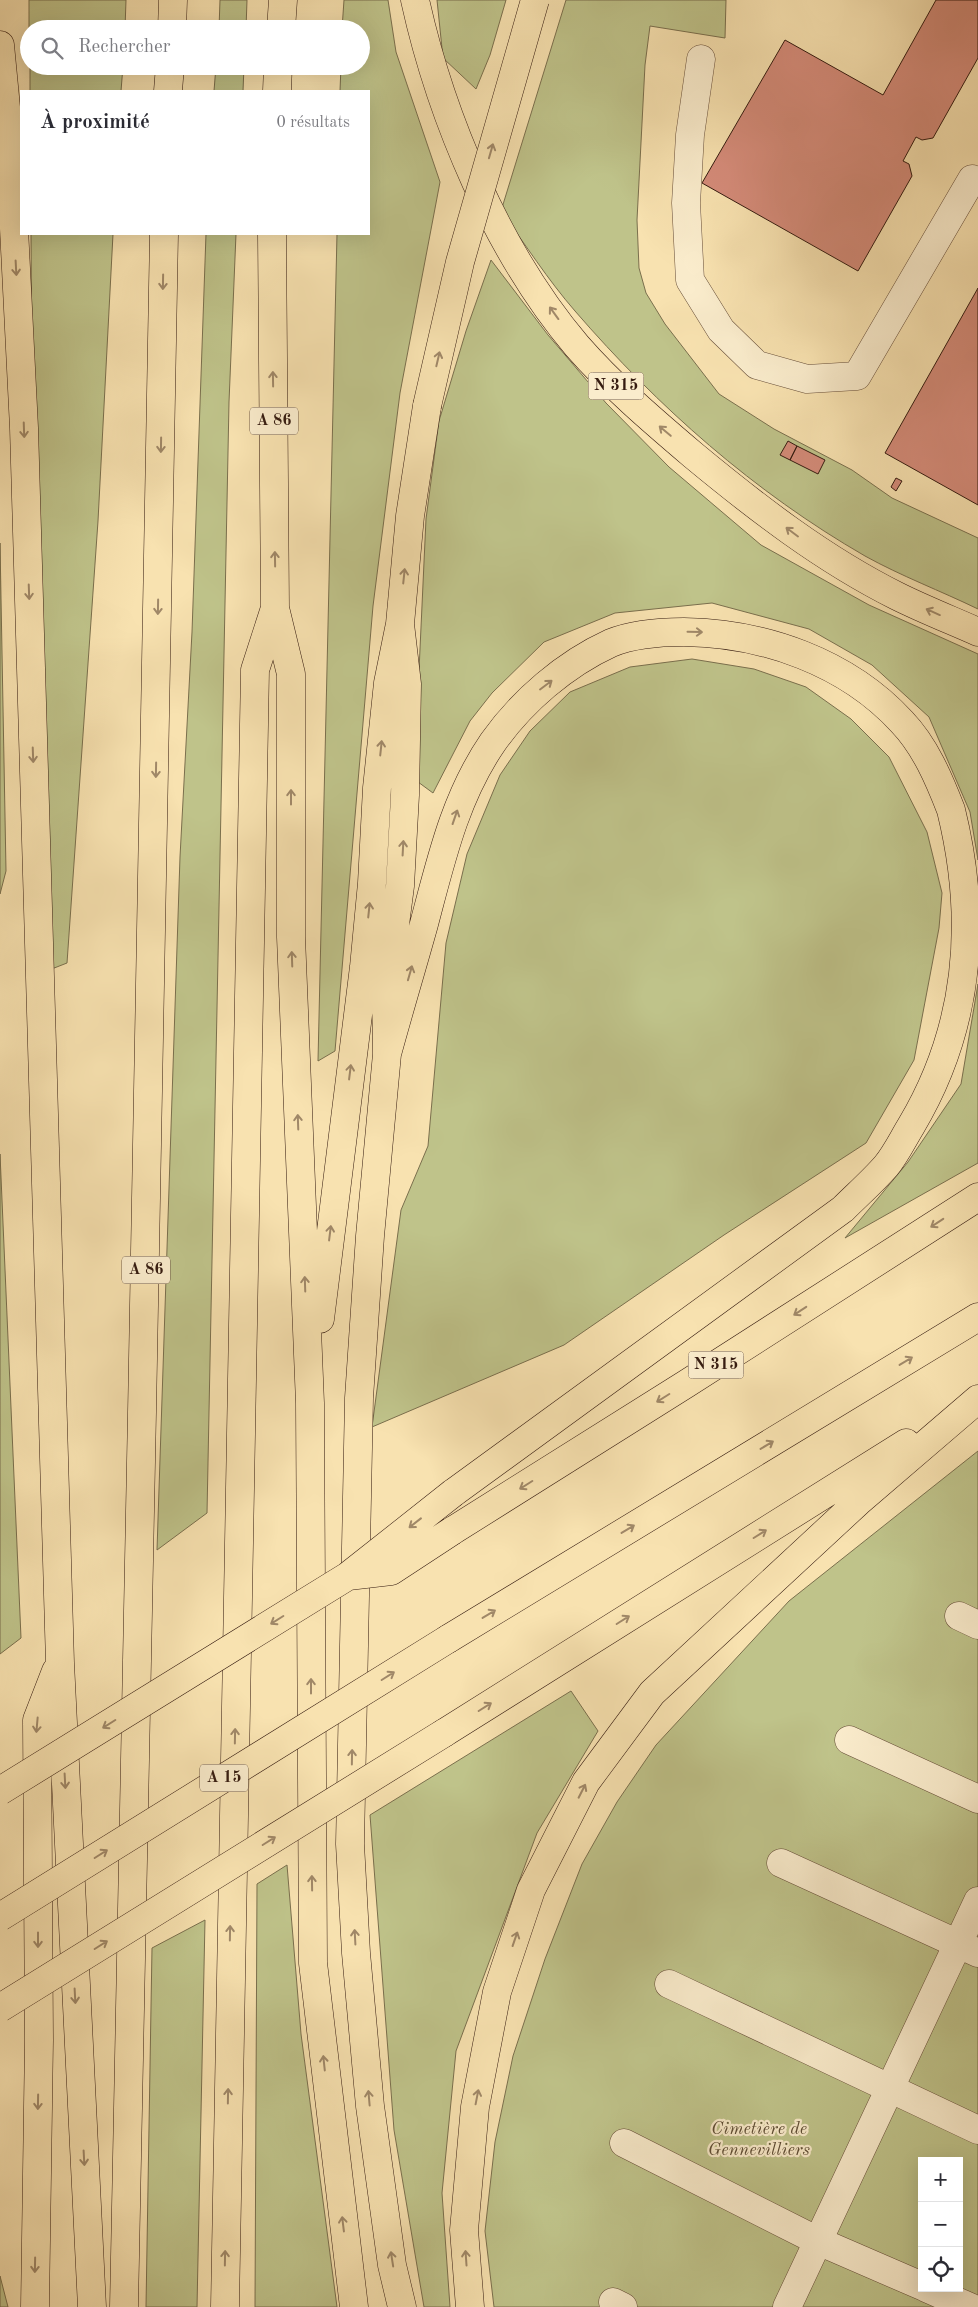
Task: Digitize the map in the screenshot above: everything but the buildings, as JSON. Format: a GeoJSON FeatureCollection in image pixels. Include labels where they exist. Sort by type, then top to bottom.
{"type":"FeatureCollection","features":[{"type":"Feature","properties":{"kind":"highway"},"geometry":{"type":"LineString","coordinates":[[172,20],[173,0]]}},
{"type":"Feature","properties":{"kind":"highway"},"geometry":{"type":"LineString","coordinates":[[282,20],[283,0]]}},
{"type":"Feature","properties":{"kind":"highway","name":"N 315"},"geometry":{"type":"LineString","coordinates":[[415,0],[426,51],[450,122],[487,202],[524,272],[577,345],[634,406],[797,537],[896,595],[978,632]]}},
{"type":"Feature","properties":{"kind":"highway"},"geometry":{"type":"LineString","coordinates":[[310,1403],[364,967],[372,883],[377,788],[388,682],[400,624],[410,516],[427,406],[460,262],[535,0]]}},
{"type":"Feature","properties":{"kind":"highway"},"geometry":{"type":"LineString","coordinates":[[0,45],[10,149],[24,428],[60,1663],[92,2307]]}},
{"type":"Feature","properties":{"kind":"highway"},"geometry":{"type":"LineString","coordinates":[[168,90],[169,75]]}},
{"type":"Feature","properties":{"kind":"highway"},"geometry":{"type":"LineString","coordinates":[[277,90],[278,75]]}},
{"type":"Feature","properties":{"kind":"highway","name":"A 86"},"geometry":{"type":"LineString","coordinates":[[124,2307],[129,1964],[150,1111],[164,235]]}},
{"type":"Feature","properties":{"kind":"highway","name":"A 86"},"geometry":{"type":"LineString","coordinates":[[225,2307],[256,670],[275,608],[272,235]]}},
{"type":"Feature","properties":{"kind":"highway"},"geometry":{"type":"LineString","coordinates":[[275,608],[291,674],[291,937],[310,1403],[313,1963],[354,2307]]}},
{"type":"Feature","properties":{"kind":"highway"},"geometry":{"type":"LineString","coordinates":[[400,624],[407,684],[406,795],[400,886],[386,994],[387,1054],[370,1236],[359,1398],[350,1844],[356,1953],[370,2106],[392,2265],[402,2307]]}},
{"type":"Feature","properties":{"kind":"highway"},"geometry":{"type":"LineString","coordinates":[[0,1791],[348,1576],[453,1493],[842,1209],[887,1165],[928,1098],[951,1040],[968,984],[973,916],[961,839],[937,774],[904,723],[863,687],[815,660],[771,643],[721,633],[661,632],[614,642],[578,661],[531,697],[493,742],[462,796],[440,858],[387,1054]]}},
{"type":"Feature","properties":{"kind":"highway","name":"N 315"},"geometry":{"type":"LineString","coordinates":[[348,1576],[391,1571],[978,1196]]}},
{"type":"Feature","properties":{"kind":"highway","name":"A 15"},"geometry":{"type":"LineString","coordinates":[[0,1917],[448,1639],[978,1317]]}},
{"type":"Feature","properties":{"kind":"highway"},"geometry":{"type":"LineString","coordinates":[[0,2008],[444,1733],[978,1398]]}},
{"type":"Feature","properties":{"kind":"highway"},"geometry":{"type":"LineString","coordinates":[[470,2307],[464,2230],[475,2107],[497,1992],[532,1890],[586,1782],[652,1694],[858,1502],[978,1398]]}},
{"type":"Feature","properties":{"kind":"highway"},"geometry":{"type":"LineString","coordinates":[[35,2307],[39,2040],[37,1720],[60,1663]]}},
{"type":"Feature","properties":{"kind":"street"},"geometry":{"type":"LineString","coordinates":[[700,59],[690,135],[686,203],[690,280],[720,330],[757,365],[807,378],[858,376],[976,176]]}},
{"type":"Feature","properties":{"kind":"street"},"geometry":{"type":"LineString","coordinates":[[850,1740],[978,1799]]}},
{"type":"Feature","properties":{"kind":"street"},"geometry":{"type":"LineString","coordinates":[[781,1863],[968,1948]]}},
{"type":"Feature","properties":{"kind":"street"},"geometry":{"type":"LineString","coordinates":[[787,2307],[889,2089],[968,1948],[978,1901]]}},
{"type":"Feature","properties":{"kind":"street"},"geometry":{"type":"LineString","coordinates":[[668,1984],[978,2130]]}},
{"type":"Feature","properties":{"kind":"street"},"geometry":{"type":"LineString","coordinates":[[624,2143],[818,2241],[918,2284]]}},
{"type":"Feature","properties":{"kind":"street"},"geometry":{"type":"LineString","coordinates":[[935,2292],[970,2307]]}},
{"type":"Feature","properties":{"kind":"green space"},"geometry":{"type":"Polygon","coordinates":[[[29,0],[126,0],[125,20],[29,20],[29,0]]]}},
{"type":"Feature","properties":{"kind":"green space"},"geometry":{"type":"Polygon","coordinates":[[[220,0],[247,0],[246,20],[219,20],[220,0]]]}},
{"type":"Feature","properties":{"kind":"green space"},"geometry":{"type":"Polygon","coordinates":[[[344,0],[388,0],[396,52],[440,182],[400,393],[373,606],[335,1051],[318,1061],[337,235],[370,235],[370,90],[340,90],[341,75],[370,75],[370,20],[343,20],[344,0]]]}},
{"type":"Feature","properties":{"kind":"green space"},"geometry":{"type":"Polygon","coordinates":[[[437,0],[506,0],[490,55],[476,89],[443,58],[437,0]]]}},
{"type":"Feature","properties":{"kind":"green space"},"geometry":{"type":"Polygon","coordinates":[[[566,0],[726,0],[725,38],[650,26],[645,65],[637,220],[639,268],[646,293],[665,324],[719,394],[774,429],[852,470],[892,498],[978,538],[978,609],[865,556],[785,504],[746,476],[710,446],[640,381],[575,311],[501,211],[566,0]]]}},
{"type":"Feature","properties":{"kind":"green space"},"geometry":{"type":"Polygon","coordinates":[[[30,75],[122,75],[121,90],[30,90],[30,75]]]}},
{"type":"Feature","properties":{"kind":"green space"},"geometry":{"type":"Polygon","coordinates":[[[215,75],[244,75],[243,90],[214,90],[215,75]]]}},
{"type":"Feature","properties":{"kind":"green space"},"geometry":{"type":"Polygon","coordinates":[[[31,235],[113,235],[98,521],[67,963],[44,972],[33,548],[31,235]]]}},
{"type":"Feature","properties":{"kind":"green space"},"geometry":{"type":"Polygon","coordinates":[[[206,235],[236,235],[229,402],[207,1513],[157,1550],[180,857],[192,632],[206,235]]]}},
{"type":"Feature","properties":{"kind":"green space"},"geometry":{"type":"Polygon","coordinates":[[[491,260],[548,335],[606,403],[669,467],[761,545],[869,605],[978,654],[978,860],[970,812],[929,717],[872,665],[809,629],[712,603],[615,613],[544,642],[492,693],[470,721],[433,793],[414,779],[426,519],[439,421],[466,331],[491,260]]]}},
{"type":"Feature","properties":{"kind":"green space"},"geometry":{"type":"Polygon","coordinates":[[[0,543],[6,871],[0,894],[0,543]]]}},
{"type":"Feature","properties":{"kind":"green space"},"geometry":{"type":"Polygon","coordinates":[[[692,659],[754,669],[806,687],[851,719],[889,757],[927,832],[942,893],[939,928],[914,1060],[866,1143],[724,1235],[564,1345],[372,1427],[401,1210],[428,1146],[446,943],[467,854],[500,775],[530,731],[570,692],[630,667],[692,659]]]}},
{"type":"Feature","properties":{"kind":"green space"},"geometry":{"type":"Polygon","coordinates":[[[978,984],[978,1163],[845,1238],[908,1162],[961,1084],[978,984]]]}},
{"type":"Feature","properties":{"kind":"green space"},"geometry":{"type":"Polygon","coordinates":[[[0,1154],[21,1638],[0,1654],[0,1154]]]}},
{"type":"Feature","properties":{"kind":"green space","name":"Cimetière de Gennevilliers"},"geometry":{"type":"Polygon","coordinates":[[[978,1451],[978,2307],[494,2307],[485,2231],[495,2142],[513,2056],[545,1959],[582,1864],[617,1802],[656,1745],[789,1601],[978,1451]]]}},
{"type":"Feature","properties":{"kind":"green space"},"geometry":{"type":"Polygon","coordinates":[[[571,1691],[598,1731],[537,1833],[456,2051],[442,2193],[450,2307],[424,2307],[394,2130],[370,1815],[571,1691]]]}},
{"type":"Feature","properties":{"kind":"green space"},"geometry":{"type":"Polygon","coordinates":[[[287,1865],[301,2034],[337,2307],[255,2307],[257,1884],[287,1865]]]}},
{"type":"Feature","properties":{"kind":"green space"},"geometry":{"type":"Polygon","coordinates":[[[205,1920],[197,2307],[146,2307],[152,1948],[205,1920]]]}},
{"type":"Feature","properties":{"kind":"green space"},"geometry":{"type":"Polygon","coordinates":[[[0,2276],[8,2307],[0,2307],[0,2276]]]}}]}
